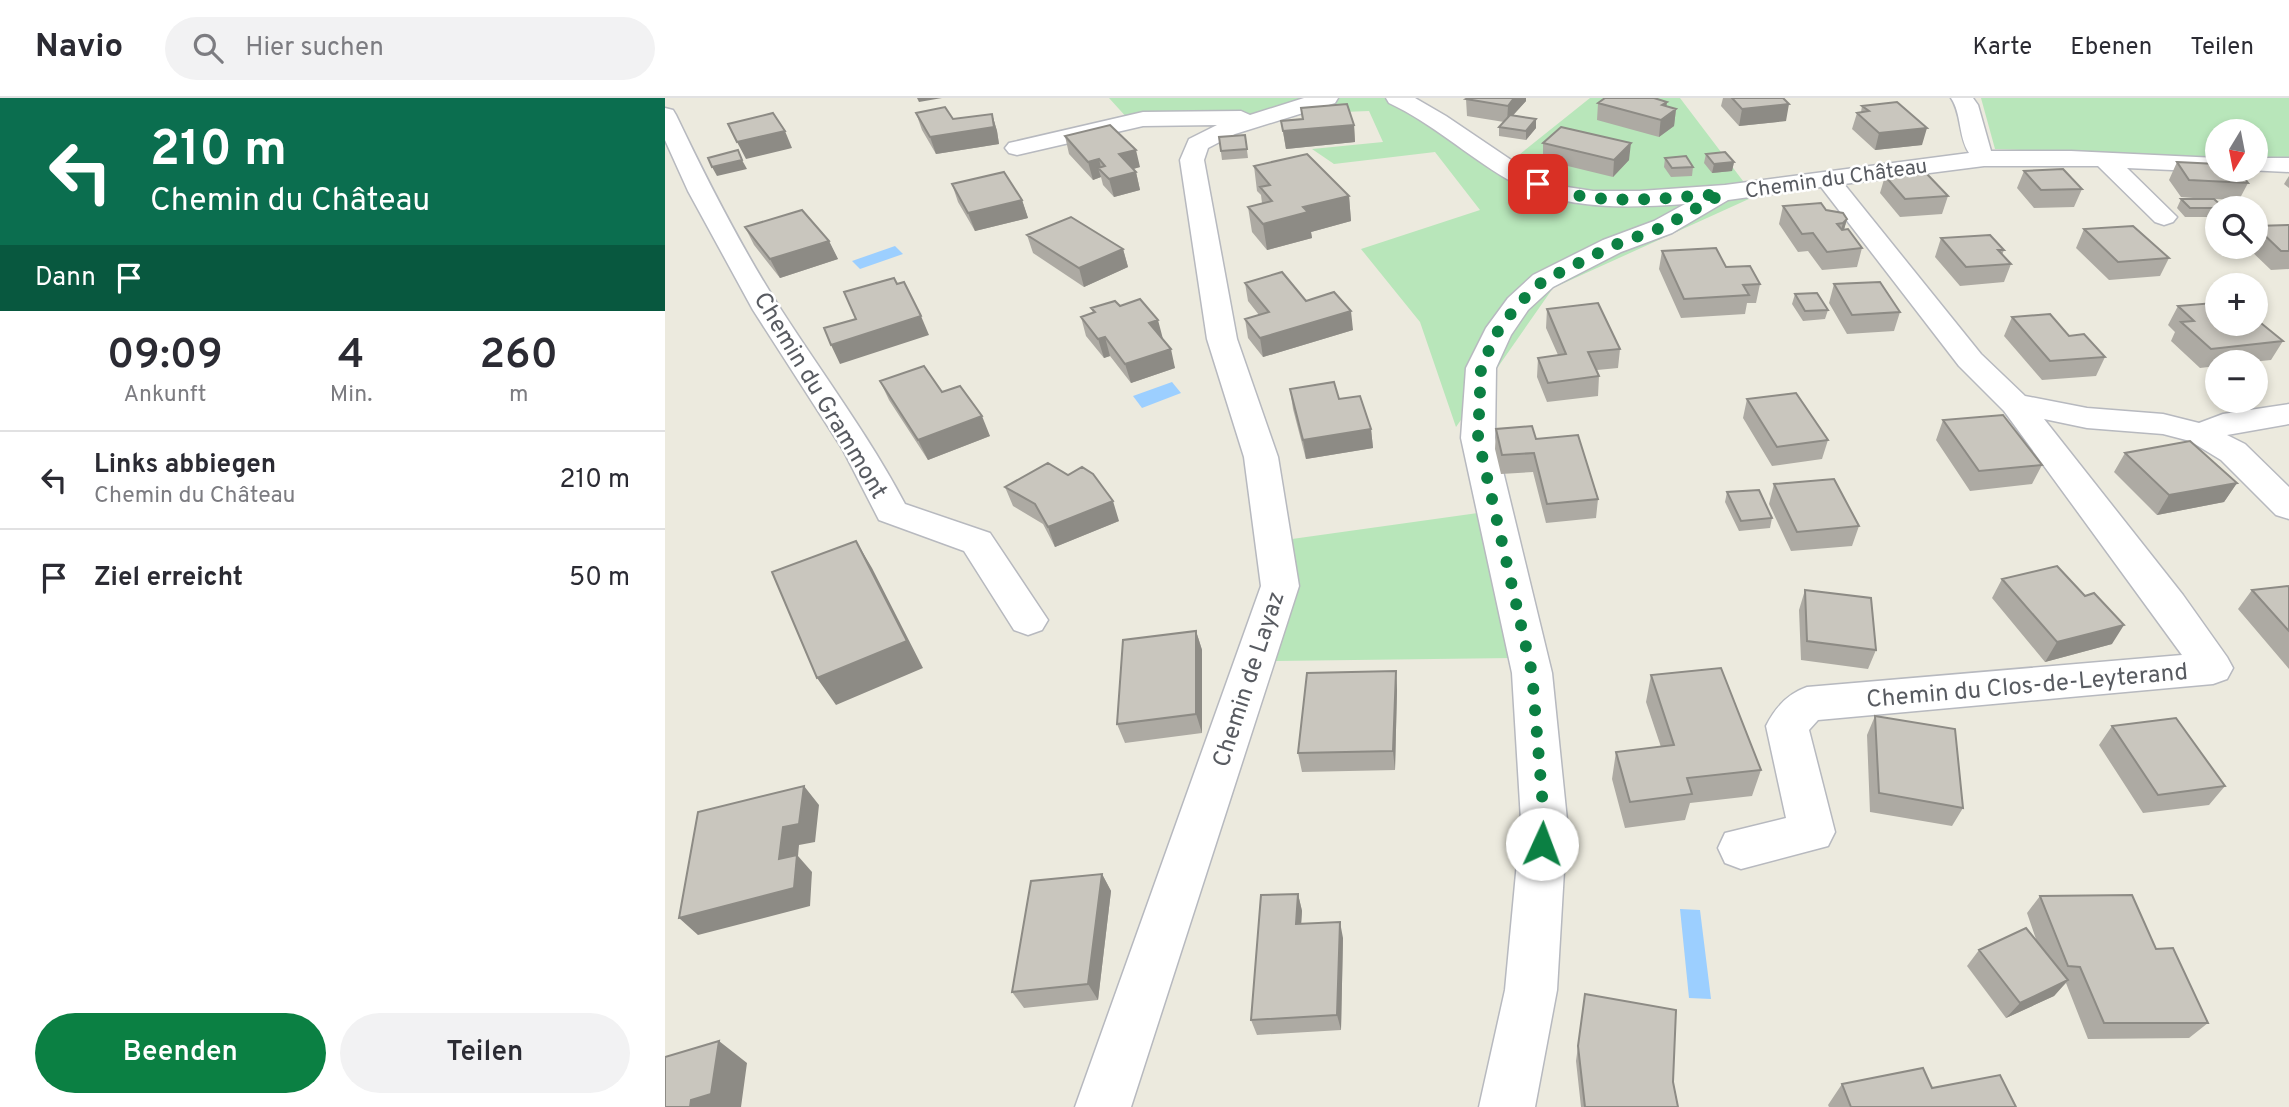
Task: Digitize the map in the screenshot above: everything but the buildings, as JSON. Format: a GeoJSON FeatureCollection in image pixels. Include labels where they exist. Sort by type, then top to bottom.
{"type":"FeatureCollection","features":[{"type":"Feature","properties":{"kind":"street","name":"Chemin de Layaz"},"geometry":{"type":"LineString","coordinates":[[1103,1107],[1280,586],[1261,457],[1221,338],[1192,160],[1197,144],[1260,118],[1327,98]]}},
{"type":"Feature","properties":{"kind":"street","name":"Chemin du Château"},"geometry":{"type":"LineString","coordinates":[[1397,98],[1439,119],[1510,169],[1559,192],[1597,200],[1722,194],[1985,159],[2205,164]]}},
{"type":"Feature","properties":{"kind":"street"},"geometry":{"type":"LineString","coordinates":[[1962,98],[1967,105],[1979,153],[1985,159]]}},
{"type":"Feature","properties":{"kind":"street","name":"Chemin du Grammont"},"geometry":{"type":"LineString","coordinates":[[665,115],[700,191],[767,310],[860,450],[892,512],[977,542],[1028,620]]}},
{"type":"Feature","properties":{"kind":"street","name":"Chemin de Layaz"},"geometry":{"type":"LineString","coordinates":[[1017,148],[1143,119],[1260,118]]}},
{"type":"Feature","properties":{"kind":"street"},"geometry":{"type":"LineString","coordinates":[[2105,160],[2164,217]]}},
{"type":"Feature","properties":{"kind":"street"},"geometry":{"type":"LineString","coordinates":[[2268,165],[2289,165]]}},
{"type":"Feature","properties":{"kind":"street","name":"Chemin du Clos-de-Leyterand"},"geometry":{"type":"LineString","coordinates":[[1741,848],[1812,832],[1787,726],[1807,704],[2213,668],[2169,605],[2015,404],[1970,360],[1827,179]]}},
{"type":"Feature","properties":{"kind":"street"},"geometry":{"type":"LineString","coordinates":[[1507,1107],[1531,990],[1544,820],[1532,673],[1478,438],[1481,368],[1496,334],[1518,304],[1543,281],[1612,246],[1663,227],[1722,194]]}},
{"type":"Feature","properties":{"kind":"street"},"geometry":{"type":"LineString","coordinates":[[2015,404],[2087,418],[2162,424],[2202,434],[2233,452],[2289,507]]}},
{"type":"Feature","properties":{"kind":"street"},"geometry":{"type":"LineString","coordinates":[[2202,434],[2223,424],[2289,414]]}},
{"type":"Feature","properties":{"kind":"green space"},"geometry":{"type":"Polygon","coordinates":[[[1109,98],[1384,98],[1409,108],[1500,170],[1590,98],[1680,98],[1743,181],[1751,198],[1553,288],[1456,427],[1420,322],[1361,249],[1480,210],[1435,152],[1334,164],[1312,149],[1383,142],[1369,111],[1129,120],[1109,98]]]}},
{"type":"Feature","properties":{"kind":"green space"},"geometry":{"type":"Polygon","coordinates":[[[1981,98],[2289,98],[2289,158],[2268,159],[2268,119],[2205,119],[2205,157],[1995,149],[1981,98]]]}},
{"type":"Feature","properties":{"kind":"green space"},"geometry":{"type":"Polygon","coordinates":[[[1485,512],[1513,658],[1275,661],[1293,604],[1292,539],[1485,512]]]}},
{"type":"Feature","properties":{"kind":"water"},"geometry":{"type":"Polygon","coordinates":[[[895,246],[903,254],[860,269],[852,261],[895,246]]]}},
{"type":"Feature","properties":{"kind":"water"},"geometry":{"type":"Polygon","coordinates":[[[1172,382],[1181,393],[1142,408],[1133,396],[1172,382]]]}},
{"type":"Feature","properties":{"kind":"water"},"geometry":{"type":"Polygon","coordinates":[[[1680,909],[1700,910],[1711,999],[1689,998],[1680,909]]]}},
{"type":"Feature","properties":{"kind":"route"},"geometry":{"type":"LineString","coordinates":[[1538,184],[1559,192],[1597,200],[1722,194],[1663,227],[1612,246],[1543,281],[1518,304],[1496,334],[1481,368],[1478,438],[1532,673],[1544,820],[1542,844]]}}]}
